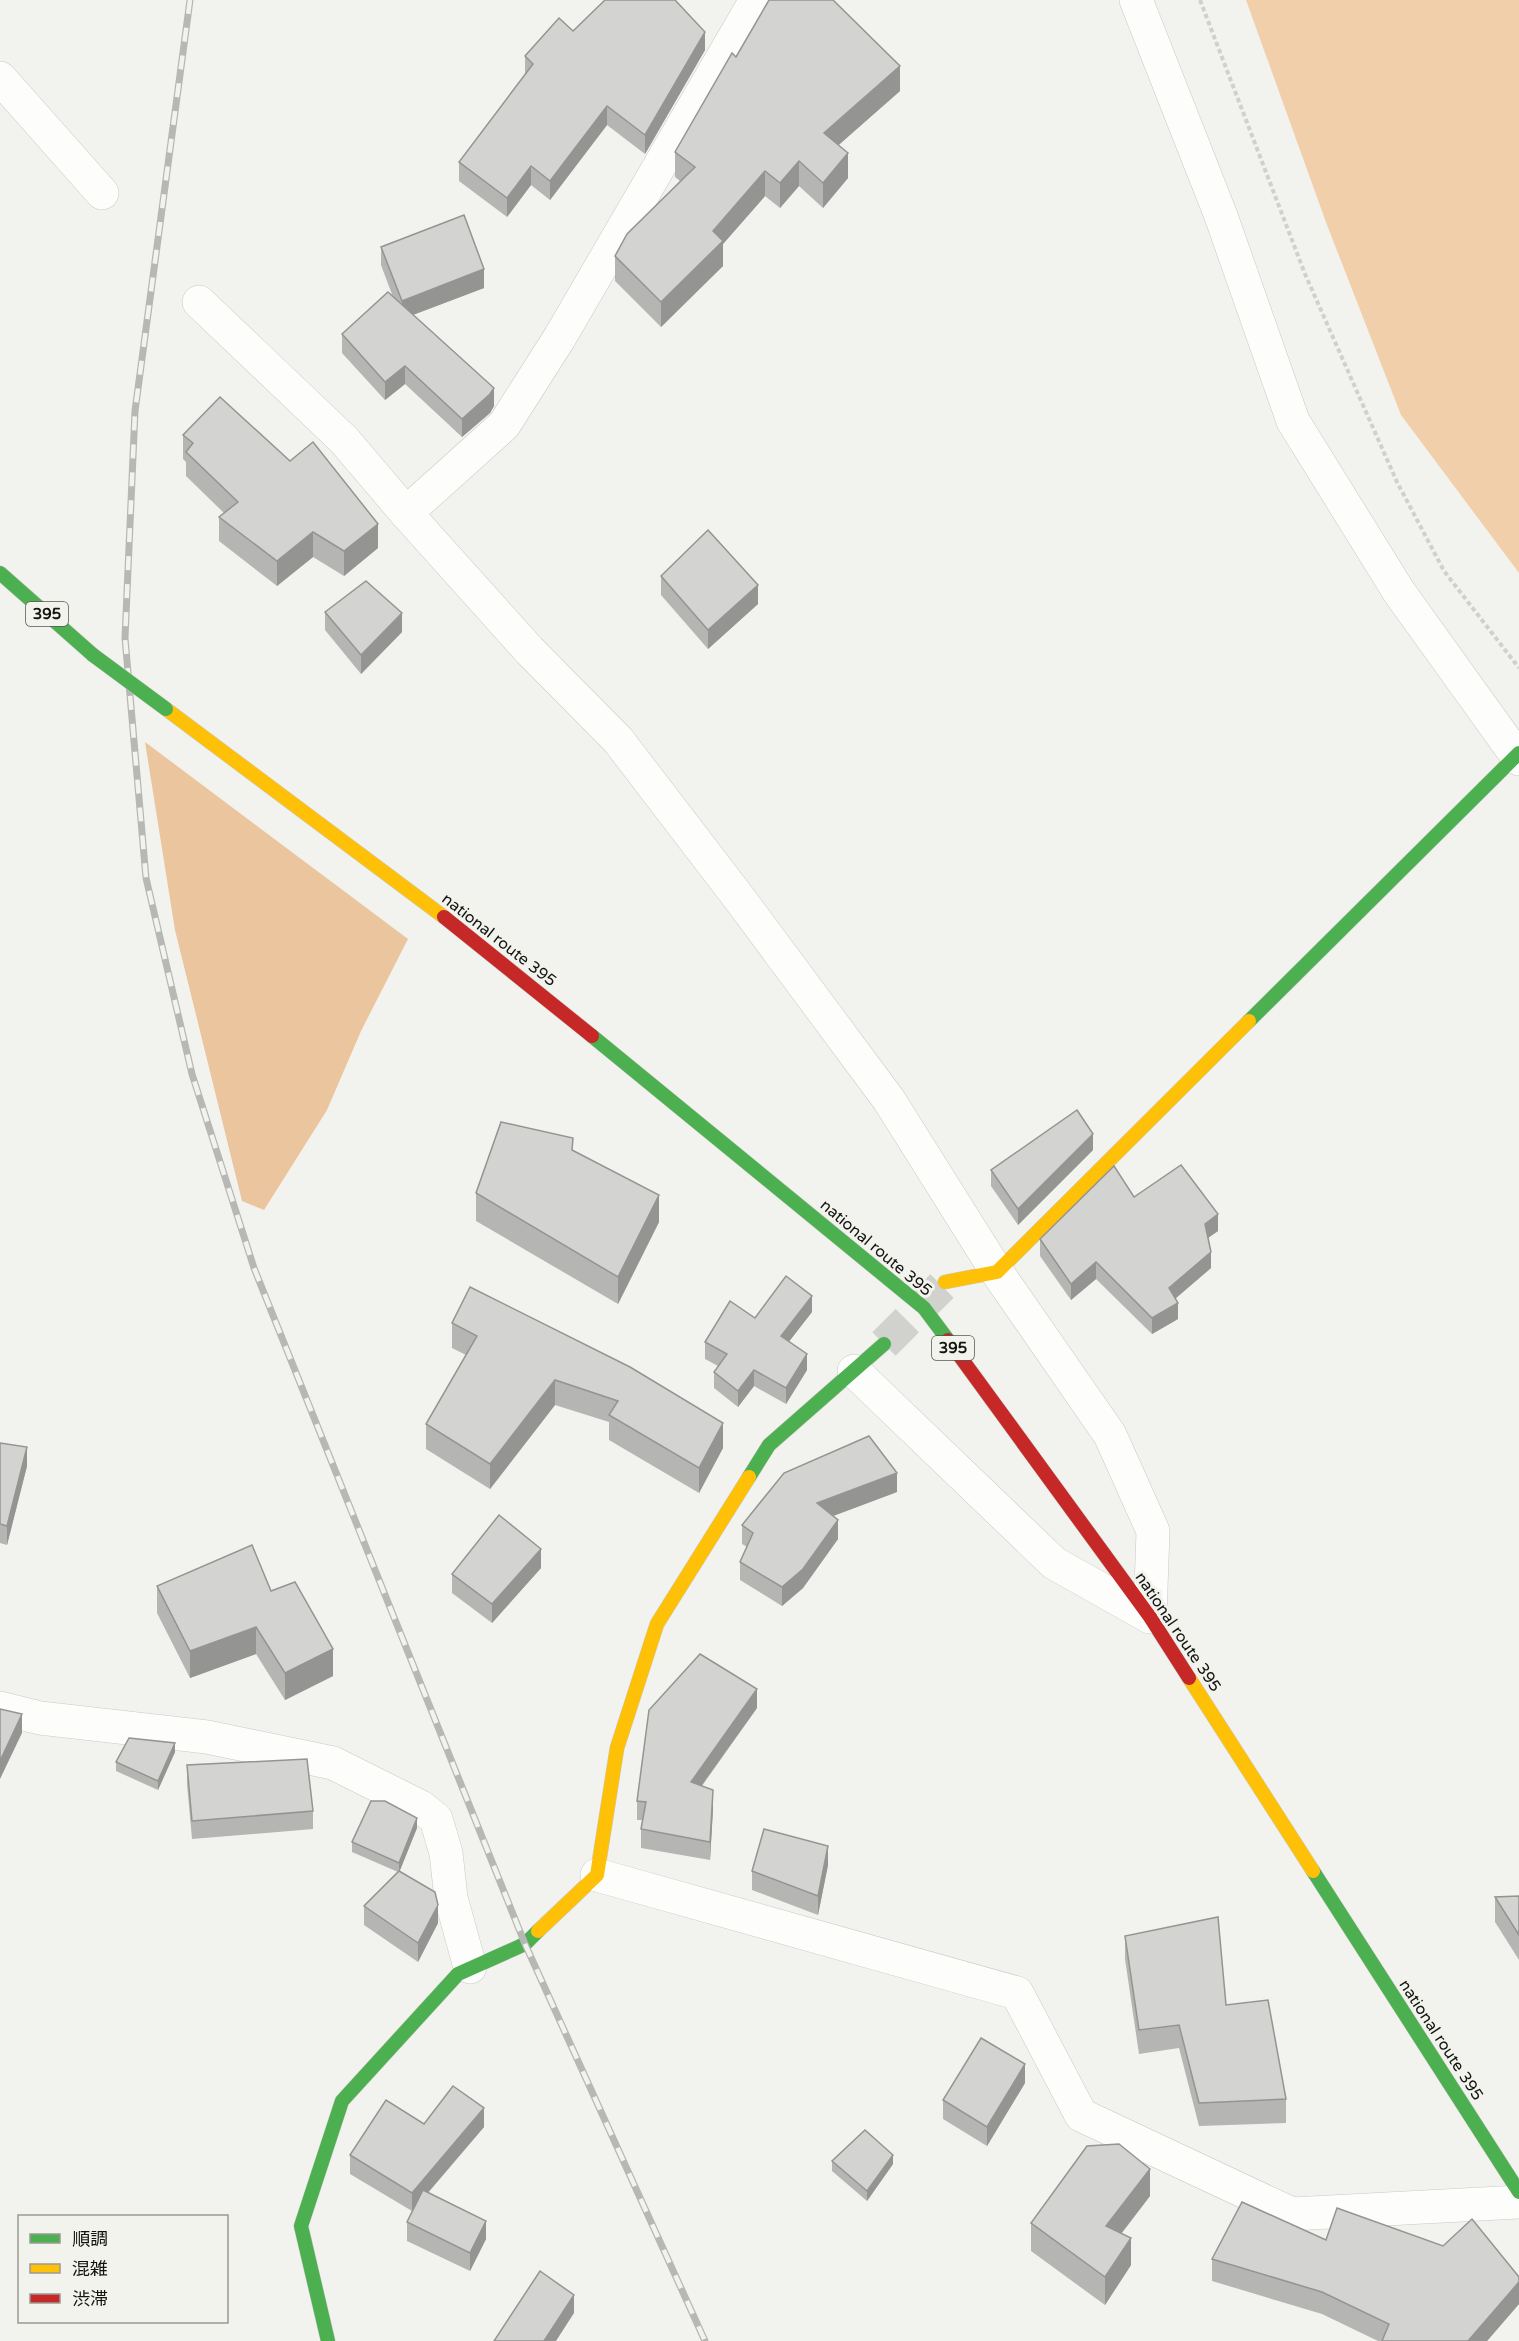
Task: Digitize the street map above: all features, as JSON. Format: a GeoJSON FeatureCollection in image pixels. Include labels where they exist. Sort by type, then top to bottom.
{"type":"FeatureCollection","features":[{"type":"Feature","properties":{"kind":"main road","name":"national route 395"},"geometry":{"type":"LineString","coordinates":[[0,573],[93,655],[469,935],[924,1308],[1150,1617],[1519,2192]]}},
{"type":"Feature","properties":{"kind":"main road"},"geometry":{"type":"LineString","coordinates":[[945,1282],[997,1272],[1518,756]]}},
{"type":"Feature","properties":{"kind":"main road"},"geometry":{"type":"LineString","coordinates":[[328,2341],[301,2226],[342,2101],[458,1974],[525,1944],[597,1875],[617,1748],[657,1624],[769,1445],[884,1344]]}},
{"type":"Feature","properties":{"kind":"street"},"geometry":{"type":"LineString","coordinates":[[406,513],[504,425],[560,337],[756,0]]}},
{"type":"Feature","properties":{"kind":"street"},"geometry":{"type":"LineString","coordinates":[[1136,0],[1221,216],[1293,421],[1399,592],[1518,756]]}},
{"type":"Feature","properties":{"kind":"street"},"geometry":{"type":"LineString","coordinates":[[0,78],[102,193]]}},
{"type":"Feature","properties":{"kind":"street"},"geometry":{"type":"LineString","coordinates":[[199,302],[344,440],[529,650],[618,740],[746,907],[889,1100],[997,1272],[1110,1435],[1152,1531],[1150,1617],[1054,1563],[854,1371]]}},
{"type":"Feature","properties":{"kind":"street"},"geometry":{"type":"LineString","coordinates":[[0,1708],[40,1719],[207,1737],[333,1763],[421,1807],[436,1819],[446,1853],[451,1898],[470,1967]]}},
{"type":"Feature","properties":{"kind":"street"},"geometry":{"type":"LineString","coordinates":[[597,1875],[1017,1993],[1081,2115],[1292,2214],[1519,2202]]}},
{"type":"Feature","properties":{"kind":"path"},"geometry":{"type":"LineString","coordinates":[[1200,0],[1305,274],[1397,482],[1444,571],[1519,668]]}},
{"type":"Feature","properties":{"kind":"shaded area"},"geometry":{"type":"Polygon","coordinates":[[[1246,0],[1519,0],[1519,573],[1401,415],[1327,225],[1246,0]]]}},
{"type":"Feature","properties":{"kind":"shaded area"},"geometry":{"type":"Polygon","coordinates":[[[145,742],[408,939],[361,1031],[327,1110],[264,1210],[242,1201],[175,930],[145,742]]]}},
{"type":"Feature","properties":{"kind":"building"},"geometry":{"type":"Polygon","coordinates":[[[605,0],[675,0],[705,32],[645,135],[607,106],[550,181],[531,166],[507,198],[459,162],[533,64],[525,56],[559,18],[573,31],[605,0]]]}},
{"type":"Feature","properties":{"kind":"building"},"geometry":{"type":"Polygon","coordinates":[[[769,0],[833,0],[900,66],[824,133],[848,153],[823,183],[799,161],[780,183],[765,171],[713,231],[723,241],[661,302],[615,256],[627,234],[695,167],[675,152],[732,53],[736,57],[769,0]]]}},
{"type":"Feature","properties":{"kind":"building"},"geometry":{"type":"Polygon","coordinates":[[[464,215],[484,269],[402,301],[381,247],[464,215]]]}},
{"type":"Feature","properties":{"kind":"building"},"geometry":{"type":"Polygon","coordinates":[[[388,292],[494,388],[462,419],[405,366],[385,382],[342,334],[388,292]]]}},
{"type":"Feature","properties":{"kind":"building"},"geometry":{"type":"Polygon","coordinates":[[[220,397],[290,461],[313,442],[378,524],[344,551],[313,532],[277,561],[219,517],[238,502],[186,452],[193,443],[183,435],[220,397]]]}},
{"type":"Feature","properties":{"kind":"building"},"geometry":{"type":"Polygon","coordinates":[[[708,530],[758,585],[708,630],[661,576],[708,530]]]}},
{"type":"Feature","properties":{"kind":"building"},"geometry":{"type":"Polygon","coordinates":[[[366,581],[402,613],[361,655],[325,612],[366,581]]]}},
{"type":"Feature","properties":{"kind":"building"},"geometry":{"type":"Polygon","coordinates":[[[1077,1110],[1093,1134],[1018,1209],[991,1170],[1077,1110]]]}},
{"type":"Feature","properties":{"kind":"building"},"geometry":{"type":"Polygon","coordinates":[[[501,1122],[573,1138],[572,1150],[659,1195],[618,1277],[476,1193],[501,1122]]]}},
{"type":"Feature","properties":{"kind":"building"},"geometry":{"type":"Polygon","coordinates":[[[1181,1165],[1218,1214],[1205,1224],[1211,1252],[1169,1288],[1178,1303],[1152,1318],[1096,1262],[1071,1284],[1040,1239],[1114,1166],[1134,1197],[1181,1165]]]}},
{"type":"Feature","properties":{"kind":"building"},"geometry":{"type":"Polygon","coordinates":[[[786,1276],[812,1296],[781,1336],[807,1354],[786,1388],[754,1370],[738,1391],[714,1372],[727,1354],[705,1342],[730,1301],[755,1318],[786,1276]]]}},
{"type":"Feature","properties":{"kind":"building"},"geometry":{"type":"Polygon","coordinates":[[[470,1287],[630,1367],[723,1423],[699,1468],[609,1415],[618,1401],[555,1380],[490,1464],[426,1424],[477,1336],[452,1323],[470,1287]]]}},
{"type":"Feature","properties":{"kind":"building"},"geometry":{"type":"Polygon","coordinates":[[[869,1436],[897,1473],[817,1503],[838,1520],[803,1569],[782,1587],[740,1562],[753,1533],[742,1525],[784,1473],[869,1436]]]}},
{"type":"Feature","properties":{"kind":"building"},"geometry":{"type":"Polygon","coordinates":[[[0,1443],[27,1447],[7,1526],[0,1524],[0,1443]]]}},
{"type":"Feature","properties":{"kind":"building"},"geometry":{"type":"Polygon","coordinates":[[[499,1515],[541,1549],[492,1604],[452,1574],[499,1515]]]}},
{"type":"Feature","properties":{"kind":"building"},"geometry":{"type":"Polygon","coordinates":[[[252,1545],[271,1591],[295,1582],[333,1649],[285,1673],[256,1627],[190,1651],[157,1586],[252,1545]]]}},
{"type":"Feature","properties":{"kind":"building"},"geometry":{"type":"Polygon","coordinates":[[[700,1654],[757,1689],[691,1782],[713,1790],[710,1842],[641,1829],[646,1802],[637,1801],[649,1710],[700,1654]]]}},
{"type":"Feature","properties":{"kind":"building"},"geometry":{"type":"Polygon","coordinates":[[[0,1709],[22,1714],[0,1761],[0,1709]]]}},
{"type":"Feature","properties":{"kind":"building"},"geometry":{"type":"Polygon","coordinates":[[[129,1738],[175,1743],[158,1781],[116,1762],[129,1738]]]}},
{"type":"Feature","properties":{"kind":"building"},"geometry":{"type":"Polygon","coordinates":[[[307,1759],[313,1811],[192,1821],[187,1765],[307,1759]]]}},
{"type":"Feature","properties":{"kind":"building"},"geometry":{"type":"Polygon","coordinates":[[[371,1801],[385,1801],[417,1818],[399,1863],[352,1842],[371,1801]]]}},
{"type":"Feature","properties":{"kind":"building"},"geometry":{"type":"Polygon","coordinates":[[[764,1829],[828,1846],[818,1896],[752,1871],[764,1829]]]}},
{"type":"Feature","properties":{"kind":"building"},"geometry":{"type":"Polygon","coordinates":[[[399,1871],[435,1892],[438,1905],[418,1943],[364,1906],[399,1871]]]}},
{"type":"Feature","properties":{"kind":"building"},"geometry":{"type":"Polygon","coordinates":[[[1519,1896],[1519,1935],[1495,1897],[1519,1896]]]}},
{"type":"Feature","properties":{"kind":"building"},"geometry":{"type":"Polygon","coordinates":[[[1218,1917],[1226,2005],[1268,2000],[1286,2099],[1199,2103],[1179,2025],[1139,2030],[1125,1936],[1218,1917]]]}},
{"type":"Feature","properties":{"kind":"building"},"geometry":{"type":"Polygon","coordinates":[[[981,2038],[1025,2064],[987,2127],[943,2100],[981,2038]]]}},
{"type":"Feature","properties":{"kind":"building"},"geometry":{"type":"Polygon","coordinates":[[[453,2086],[484,2108],[412,2193],[350,2155],[386,2100],[424,2124],[453,2086]]]}},
{"type":"Feature","properties":{"kind":"building"},"geometry":{"type":"Polygon","coordinates":[[[865,2130],[893,2155],[867,2191],[832,2161],[865,2130]]]}},
{"type":"Feature","properties":{"kind":"building"},"geometry":{"type":"Polygon","coordinates":[[[1119,2144],[1150,2169],[1106,2226],[1131,2238],[1105,2277],[1031,2223],[1087,2146],[1119,2144]]]}},
{"type":"Feature","properties":{"kind":"building"},"geometry":{"type":"Polygon","coordinates":[[[423,2190],[486,2221],[470,2253],[407,2222],[423,2190]]]}},
{"type":"Feature","properties":{"kind":"building"},"geometry":{"type":"Polygon","coordinates":[[[1242,2202],[1326,2240],[1337,2208],[1443,2246],[1472,2219],[1519,2277],[1519,2282],[1468,2341],[1382,2341],[1389,2324],[1322,2292],[1212,2259],[1242,2202]]]}},
{"type":"Feature","properties":{"kind":"building"},"geometry":{"type":"Polygon","coordinates":[[[540,2271],[574,2295],[544,2341],[494,2341],[540,2271]]]}},
{"type":"Feature","properties":{"kind":"tunnel"},"geometry":{"type":"LineString","coordinates":[[884,1344],[942,1286]]}},
{"type":"Feature","properties":{"kind":"railway"},"geometry":{"type":"LineString","coordinates":[[190,0],[135,411],[125,638],[146,878],[192,1074],[254,1268],[525,1944],[705,2341]]}},
{"type":"Feature","properties":{"kind":"traffic: fast"},"geometry":{"type":"LineString","coordinates":[[0,573],[93,655]]}},
{"type":"Feature","properties":{"kind":"traffic: fast"},"geometry":{"type":"LineString","coordinates":[[93,655],[166,709]]}},
{"type":"Feature","properties":{"kind":"traffic: fast"},"geometry":{"type":"LineString","coordinates":[[1249,1021],[1519,753]]}},
{"type":"Feature","properties":{"kind":"traffic: fast"},"geometry":{"type":"LineString","coordinates":[[592,1036],[924,1308],[948,1340]]}},
{"type":"Feature","properties":{"kind":"traffic: fast"},"geometry":{"type":"LineString","coordinates":[[749,1477],[769,1445],[884,1344]]}},
{"type":"Feature","properties":{"kind":"traffic: fast"},"geometry":{"type":"LineString","coordinates":[[1313,1871],[1519,2192]]}},
{"type":"Feature","properties":{"kind":"traffic: fast"},"geometry":{"type":"LineString","coordinates":[[328,2341],[301,2226],[342,2101],[458,1974],[525,1944],[538,1931]]}},
{"type":"Feature","properties":{"kind":"traffic: slow"},"geometry":{"type":"LineString","coordinates":[[166,709],[444,917]]}},
{"type":"Feature","properties":{"kind":"traffic: slow"},"geometry":{"type":"LineString","coordinates":[[945,1282],[997,1272],[1249,1021]]}},
{"type":"Feature","properties":{"kind":"traffic: slow"},"geometry":{"type":"LineString","coordinates":[[538,1931],[597,1875],[617,1748],[657,1624],[749,1477]]}},
{"type":"Feature","properties":{"kind":"traffic: slow"},"geometry":{"type":"LineString","coordinates":[[1189,1678],[1313,1871]]}},
{"type":"Feature","properties":{"kind":"traffic: jam"},"geometry":{"type":"LineString","coordinates":[[444,917],[592,1036]]}},
{"type":"Feature","properties":{"kind":"traffic: jam"},"geometry":{"type":"LineString","coordinates":[[948,1340],[1150,1617],[1189,1678]]}}]}
